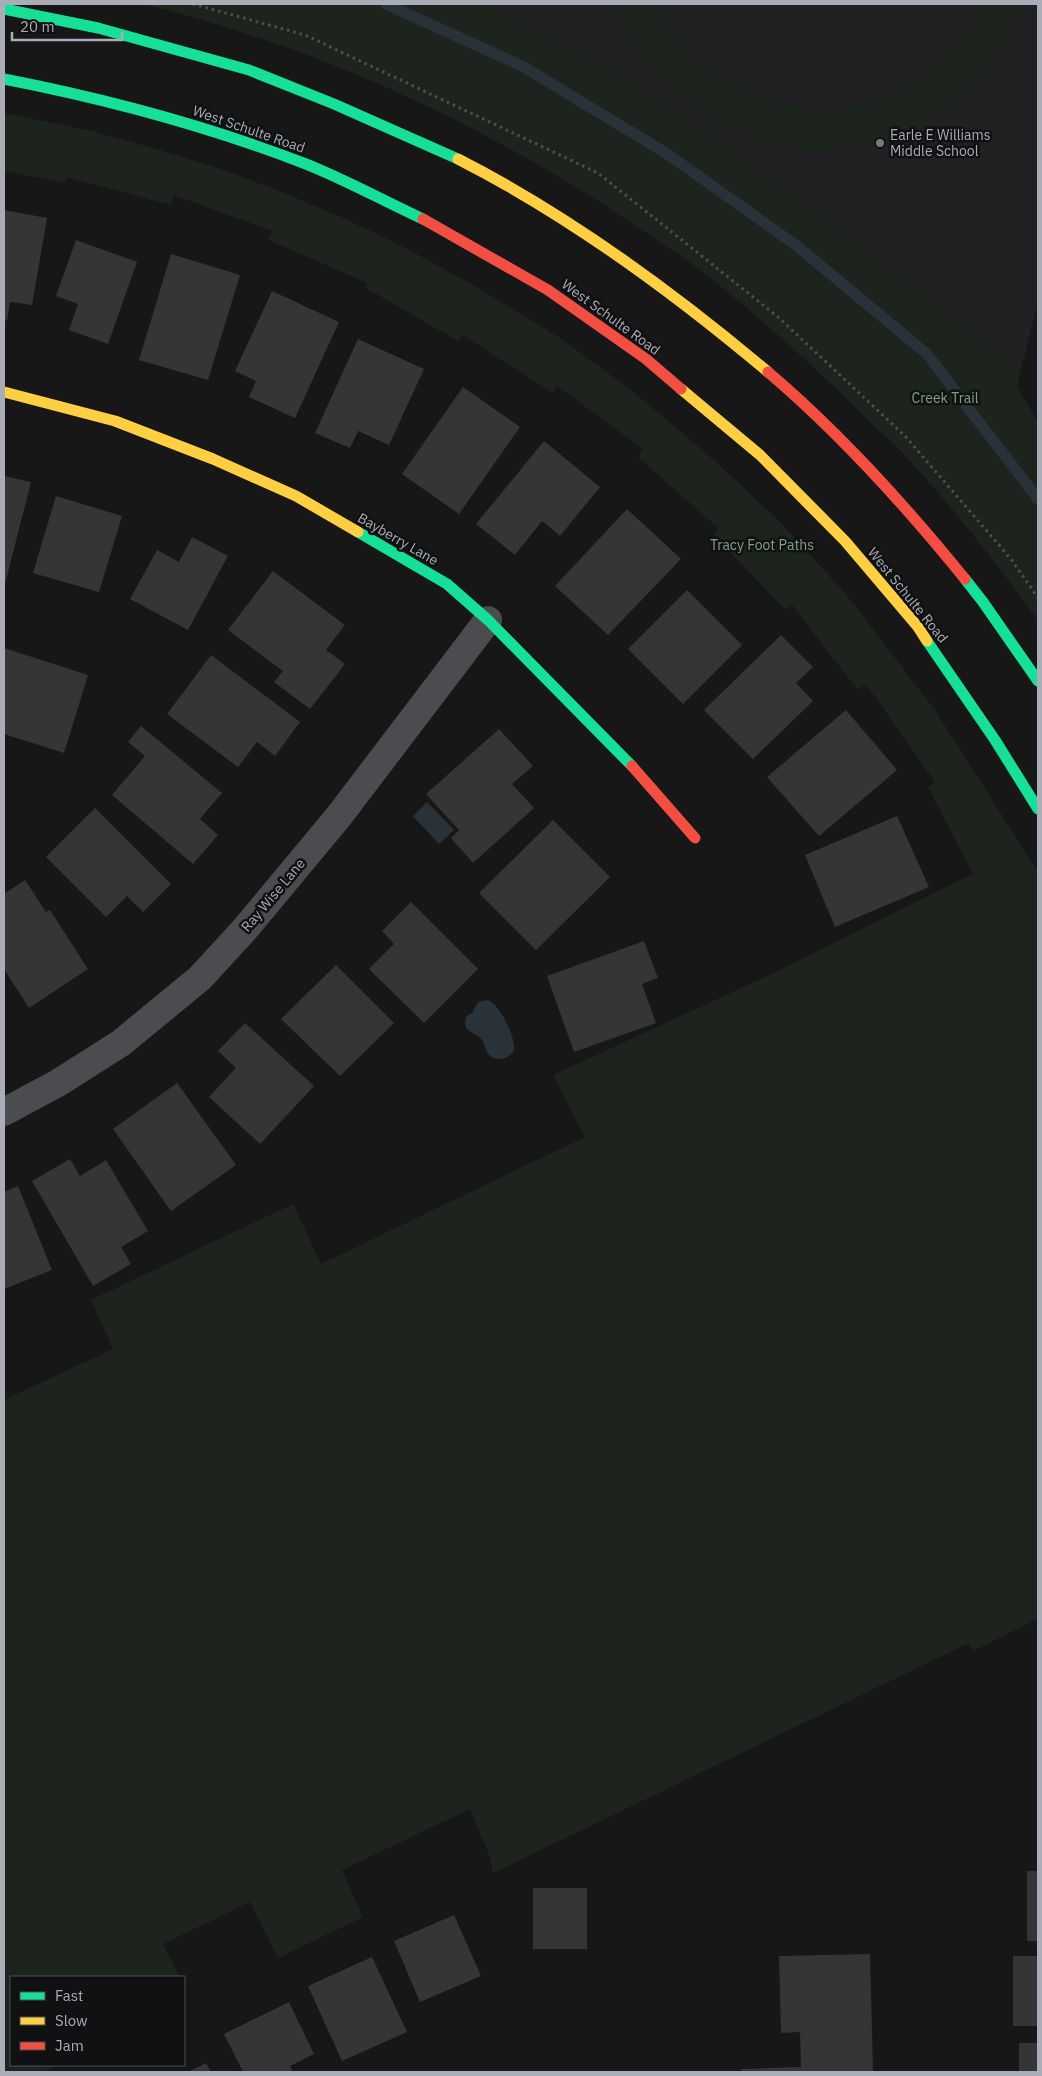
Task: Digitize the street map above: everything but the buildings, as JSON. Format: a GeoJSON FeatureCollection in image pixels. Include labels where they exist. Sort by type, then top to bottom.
{"type":"FeatureCollection","features":[{"type":"Feature","properties":{"kind":"main road"},"geometry":{"type":"LineString","coordinates":[[4,9],[129,35],[254,72],[353,111],[472,166],[582,231],[681,301],[772,374],[868,466],[938,544],[1019,652],[1038,681]]}},
{"type":"Feature","properties":{"kind":"main road","name":"West Schulte Road"},"geometry":{"type":"LineString","coordinates":[[4,79],[77,93],[206,128],[308,165],[436,226],[548,290],[631,348],[760,455],[845,541],[918,626],[995,740],[1038,809]]}},
{"type":"Feature","properties":{"kind":"main road","name":"Bayberry Lane"},"geometry":{"type":"LineString","coordinates":[[4,392],[115,422],[213,459],[296,496],[447,584],[488,620],[637,771],[695,838]]}},
{"type":"Feature","properties":{"kind":"street","name":"Ray Wise Lane"},"geometry":{"type":"LineString","coordinates":[[4,1112],[58,1083],[121,1043],[200,978],[246,929],[333,823],[488,620]]}},
{"type":"Feature","properties":{"kind":"shaded area","name":"Earle E Williams Middle School"},"geometry":{"type":"Polygon","coordinates":[[[482,4],[1038,4],[1038,302],[1021,370],[819,212],[625,74],[482,4]]]}},
{"type":"Feature","properties":{"kind":"shaded area"},"geometry":{"type":"Polygon","coordinates":[[[427,802],[454,830],[439,844],[413,816],[427,802]]]}},
{"type":"Feature","properties":{"kind":"shaded area"},"geometry":{"type":"Polygon","coordinates":[[[487,1000],[497,1007],[502,1014],[510,1030],[514,1045],[514,1051],[501,1059],[493,1058],[487,1052],[482,1040],[469,1031],[465,1025],[467,1016],[472,1013],[478,1002],[487,1000]]]}},
{"type":"Feature","properties":{"kind":"green space","name":"Creek Trail"},"geometry":{"type":"Polygon","coordinates":[[[143,4],[482,4],[625,74],[819,212],[1021,370],[1017,387],[1038,422],[1038,620],[966,526],[913,464],[827,380],[774,332],[720,286],[664,244],[552,173],[497,142],[383,86],[324,61],[265,40],[204,20],[143,4]]]}},
{"type":"Feature","properties":{"kind":"green space"},"geometry":{"type":"Polygon","coordinates":[[[613,4],[659,4],[666,22],[706,69],[766,100],[822,109],[874,103],[926,76],[964,33],[981,4],[1025,4],[1000,52],[962,97],[914,130],[871,145],[813,153],[766,143],[718,125],[679,96],[648,66],[621,25],[613,4]]]}},
{"type":"Feature","properties":{"kind":"green space","name":"Tracy Foot Paths"},"geometry":{"type":"Polygon","coordinates":[[[4,113],[92,131],[160,150],[227,171],[339,216],[402,246],[480,289],[560,338],[628,388],[716,462],[779,521],[845,593],[935,710],[1038,872],[1038,1619],[973,1651],[969,1643],[493,1873],[490,1857],[470,1809],[342,1870],[363,1917],[278,1958],[250,1902],[163,1944],[179,1976],[10,1976],[10,2066],[56,2066],[42,2072],[4,2072],[4,1400],[113,1349],[91,1300],[293,1204],[321,1264],[585,1137],[553,1075],[763,978],[973,874],[928,787],[935,782],[866,684],[858,690],[792,605],[786,610],[713,535],[718,528],[638,457],[643,449],[557,386],[553,393],[463,335],[458,341],[366,288],[367,283],[269,240],[272,231],[174,195],[171,205],[66,177],[65,183],[4,171],[4,113]]]}},
{"type":"Feature","properties":{"kind":"waterway"},"geometry":{"type":"LineString","coordinates":[[386,4],[524,67],[666,153],[797,246],[927,354],[1038,499]]}},
{"type":"Feature","properties":{"kind":"traffic: fast"},"geometry":{"type":"LineString","coordinates":[[4,9],[98,28],[249,70],[334,104],[458,159]]}},
{"type":"Feature","properties":{"kind":"traffic: fast"},"geometry":{"type":"LineString","coordinates":[[4,79],[81,95],[157,115],[269,150],[321,170],[423,219]]}},
{"type":"Feature","properties":{"kind":"traffic: fast"},"geometry":{"type":"LineString","coordinates":[[358,532],[447,584],[488,620],[632,766]]}},
{"type":"Feature","properties":{"kind":"traffic: fast"},"geometry":{"type":"LineString","coordinates":[[965,579],[1038,681]]}},
{"type":"Feature","properties":{"kind":"traffic: fast"},"geometry":{"type":"LineString","coordinates":[[927,641],[995,740],[1038,809]]}},
{"type":"Feature","properties":{"kind":"traffic: slow"},"geometry":{"type":"LineString","coordinates":[[458,159],[500,181],[580,230],[658,284],[768,372]]}},
{"type":"Feature","properties":{"kind":"traffic: slow"},"geometry":{"type":"LineString","coordinates":[[681,389],[760,455],[845,541],[918,627],[927,641]]}},
{"type":"Feature","properties":{"kind":"traffic: slow"},"geometry":{"type":"LineString","coordinates":[[4,392],[115,421],[213,459],[296,496],[358,532]]}},
{"type":"Feature","properties":{"kind":"traffic: jam"},"geometry":{"type":"LineString","coordinates":[[423,219],[548,290],[646,359],[681,389]]}},
{"type":"Feature","properties":{"kind":"traffic: jam"},"geometry":{"type":"LineString","coordinates":[[768,372],[847,445],[919,524],[965,579]]}},
{"type":"Feature","properties":{"kind":"traffic: jam"},"geometry":{"type":"LineString","coordinates":[[632,766],[695,838]]}},
{"type":"Feature","properties":{"kind":"place","name":"Earle E Williams Middle School"},"geometry":{"type":"Point","coordinates":[880,143]}}]}
